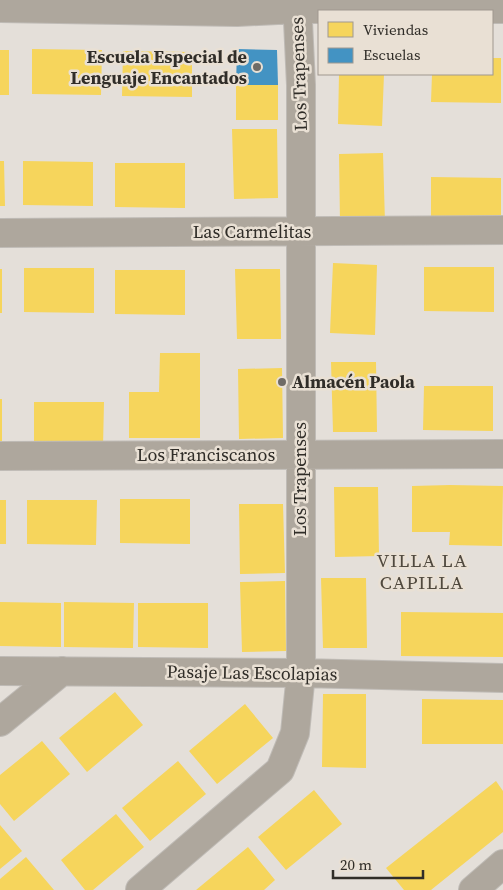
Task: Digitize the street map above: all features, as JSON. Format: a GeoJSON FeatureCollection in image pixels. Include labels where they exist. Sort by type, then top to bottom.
{"type":"FeatureCollection","features":[{"type":"Feature","properties":{"kind":"street"},"geometry":{"type":"LineString","coordinates":[[0,8],[237,12],[297,4],[503,8]]}},
{"type":"Feature","properties":{"kind":"street","name":"Los Trapenses"},"geometry":{"type":"LineString","coordinates":[[140,890],[280,770],[295,733],[301,673],[301,232],[300,86],[297,4]]}},
{"type":"Feature","properties":{"kind":"street","name":"Las Carmelitas"},"geometry":{"type":"LineString","coordinates":[[0,233],[503,230]]}},
{"type":"Feature","properties":{"kind":"street","name":"Los Franciscanos"},"geometry":{"type":"LineString","coordinates":[[0,456],[503,454]]}},
{"type":"Feature","properties":{"kind":"street","name":"Pasaje Las Escolapias"},"geometry":{"type":"LineString","coordinates":[[0,671],[301,673],[503,678]]}},
{"type":"Feature","properties":{"kind":"street"},"geometry":{"type":"LineString","coordinates":[[0,722],[62,672]]}},
{"type":"Feature","properties":{"kind":"street"},"geometry":{"type":"LineString","coordinates":[[473,890],[503,864]]}},
{"type":"Feature","properties":{"kind":"building: Viviendas"},"geometry":{"type":"Polygon","coordinates":[[[32,49],[102,50],[101,95],[32,94],[32,49]]]}},
{"type":"Feature","properties":{"kind":"building: Viviendas"},"geometry":{"type":"Polygon","coordinates":[[[0,50],[9,50],[9,95],[0,95],[0,50]]]}},
{"type":"Feature","properties":{"kind":"building: Viviendas"},"geometry":{"type":"Polygon","coordinates":[[[123,51],[192,52],[192,97],[122,96],[123,51]]]}},
{"type":"Feature","properties":{"kind":"building: Viviendas"},"geometry":{"type":"Polygon","coordinates":[[[493,58],[501,58],[501,103],[431,102],[432,75],[493,75],[493,58]]]}},
{"type":"Feature","properties":{"kind":"building: Viviendas"},"geometry":{"type":"Polygon","coordinates":[[[339,75],[384,75],[382,126],[338,124],[339,75]]]}},
{"type":"Feature","properties":{"kind":"building: Viviendas"},"geometry":{"type":"Polygon","coordinates":[[[236,85],[278,85],[278,120],[236,120],[236,85]]]}},
{"type":"Feature","properties":{"kind":"building: Viviendas"},"geometry":{"type":"Polygon","coordinates":[[[232,129],[277,129],[278,198],[234,199],[232,129]]]}},
{"type":"Feature","properties":{"kind":"building: Viviendas"},"geometry":{"type":"Polygon","coordinates":[[[383,153],[385,223],[340,223],[339,154],[383,153]]]}},
{"type":"Feature","properties":{"kind":"building: Viviendas"},"geometry":{"type":"Polygon","coordinates":[[[0,161],[4,161],[5,206],[0,206],[0,161]]]}},
{"type":"Feature","properties":{"kind":"building: Viviendas"},"geometry":{"type":"Polygon","coordinates":[[[23,161],[93,162],[93,206],[23,205],[23,161]]]}},
{"type":"Feature","properties":{"kind":"building: Viviendas"},"geometry":{"type":"Polygon","coordinates":[[[115,163],[185,163],[185,208],[115,207],[115,163]]]}},
{"type":"Feature","properties":{"kind":"building: Viviendas"},"geometry":{"type":"Polygon","coordinates":[[[431,177],[501,178],[501,222],[431,221],[431,177]]]}},
{"type":"Feature","properties":{"kind":"building: Viviendas"},"geometry":{"type":"Polygon","coordinates":[[[333,263],[377,265],[375,335],[330,333],[333,263]]]}},
{"type":"Feature","properties":{"kind":"building: Viviendas"},"geometry":{"type":"Polygon","coordinates":[[[424,267],[494,267],[494,312],[424,311],[424,267]]]}},
{"type":"Feature","properties":{"kind":"building: Viviendas"},"geometry":{"type":"Polygon","coordinates":[[[24,268],[94,268],[94,313],[24,312],[24,268]]]}},
{"type":"Feature","properties":{"kind":"building: Viviendas"},"geometry":{"type":"Polygon","coordinates":[[[0,269],[2,269],[2,313],[0,313],[0,269]]]}},
{"type":"Feature","properties":{"kind":"building: Viviendas"},"geometry":{"type":"Polygon","coordinates":[[[235,269],[280,269],[281,339],[237,339],[235,269]]]}},
{"type":"Feature","properties":{"kind":"building: Viviendas"},"geometry":{"type":"Polygon","coordinates":[[[115,270],[185,270],[185,315],[115,314],[115,270]]]}},
{"type":"Feature","properties":{"kind":"building: Viviendas"},"geometry":{"type":"Polygon","coordinates":[[[160,353],[200,353],[200,438],[129,438],[129,392],[159,392],[160,353]]]}},
{"type":"Feature","properties":{"kind":"building: Viviendas"},"geometry":{"type":"Polygon","coordinates":[[[331,362],[376,362],[377,432],[333,432],[331,362]]]}},
{"type":"Feature","properties":{"kind":"building: Viviendas"},"geometry":{"type":"Polygon","coordinates":[[[282,368],[283,438],[239,439],[238,369],[282,368]]]}},
{"type":"Feature","properties":{"kind":"building: Viviendas"},"geometry":{"type":"Polygon","coordinates":[[[424,386],[493,386],[493,431],[423,430],[424,386]]]}},
{"type":"Feature","properties":{"kind":"building: Viviendas"},"geometry":{"type":"Polygon","coordinates":[[[0,399],[2,399],[2,443],[0,443],[0,399]]]}},
{"type":"Feature","properties":{"kind":"building: Viviendas"},"geometry":{"type":"Polygon","coordinates":[[[34,402],[104,402],[103,447],[34,446],[34,402]]]}},
{"type":"Feature","properties":{"kind":"building: Viviendas"},"geometry":{"type":"Polygon","coordinates":[[[412,486],[503,486],[502,546],[449,545],[450,532],[412,532],[412,486]]]}},
{"type":"Feature","properties":{"kind":"building: Viviendas"},"geometry":{"type":"Polygon","coordinates":[[[334,487],[378,487],[379,556],[335,557],[334,487]]]}},
{"type":"Feature","properties":{"kind":"building: Viviendas"},"geometry":{"type":"Polygon","coordinates":[[[120,499],[190,499],[190,544],[120,543],[120,499]]]}},
{"type":"Feature","properties":{"kind":"building: Viviendas"},"geometry":{"type":"Polygon","coordinates":[[[0,500],[6,500],[6,544],[0,544],[0,500]]]}},
{"type":"Feature","properties":{"kind":"building: Viviendas"},"geometry":{"type":"Polygon","coordinates":[[[27,500],[97,500],[96,545],[27,544],[27,500]]]}},
{"type":"Feature","properties":{"kind":"building: Viviendas"},"geometry":{"type":"Polygon","coordinates":[[[239,504],[283,504],[285,573],[240,574],[239,504]]]}},
{"type":"Feature","properties":{"kind":"building: Viviendas"},"geometry":{"type":"Polygon","coordinates":[[[321,578],[366,578],[367,648],[323,648],[321,578]]]}},
{"type":"Feature","properties":{"kind":"building: Viviendas"},"geometry":{"type":"Polygon","coordinates":[[[285,581],[286,651],[242,652],[240,582],[285,581]]]}},
{"type":"Feature","properties":{"kind":"building: Viviendas"},"geometry":{"type":"Polygon","coordinates":[[[0,602],[61,603],[61,647],[0,646],[0,602]]]}},
{"type":"Feature","properties":{"kind":"building: Viviendas"},"geometry":{"type":"Polygon","coordinates":[[[64,602],[134,603],[133,648],[64,647],[64,602]]]}},
{"type":"Feature","properties":{"kind":"building: Viviendas"},"geometry":{"type":"Polygon","coordinates":[[[138,603],[208,603],[208,648],[138,647],[138,603]]]}},
{"type":"Feature","properties":{"kind":"building: Viviendas"},"geometry":{"type":"Polygon","coordinates":[[[401,612],[503,613],[503,657],[401,656],[401,612]]]}},
{"type":"Feature","properties":{"kind":"building: Viviendas"},"geometry":{"type":"Polygon","coordinates":[[[115,692],[143,725],[87,772],[59,738],[115,692]]]}},
{"type":"Feature","properties":{"kind":"building: Viviendas"},"geometry":{"type":"Polygon","coordinates":[[[323,694],[366,694],[366,768],[322,767],[323,694]]]}},
{"type":"Feature","properties":{"kind":"building: Viviendas"},"geometry":{"type":"Polygon","coordinates":[[[422,699],[503,700],[503,744],[422,744],[422,699]]]}},
{"type":"Feature","properties":{"kind":"building: Viviendas"},"geometry":{"type":"Polygon","coordinates":[[[245,704],[273,738],[217,784],[189,751],[245,704]]]}},
{"type":"Feature","properties":{"kind":"building: Viviendas"},"geometry":{"type":"Polygon","coordinates":[[[42,741],[70,774],[14,821],[0,804],[0,775],[42,741]]]}},
{"type":"Feature","properties":{"kind":"building: Viviendas"},"geometry":{"type":"Polygon","coordinates":[[[178,761],[206,794],[150,841],[122,808],[178,761]]]}},
{"type":"Feature","properties":{"kind":"building: Viviendas"},"geometry":{"type":"Polygon","coordinates":[[[496,781],[503,791],[503,832],[431,890],[404,890],[386,868],[496,781]]]}},
{"type":"Feature","properties":{"kind":"building: Viviendas"},"geometry":{"type":"Polygon","coordinates":[[[314,790],[342,824],[286,870],[258,837],[314,790]]]}},
{"type":"Feature","properties":{"kind":"building: Viviendas"},"geometry":{"type":"Polygon","coordinates":[[[116,814],[144,847],[93,890],[85,890],[61,860],[116,814]]]}},
{"type":"Feature","properties":{"kind":"building: Viviendas"},"geometry":{"type":"Polygon","coordinates":[[[0,825],[22,851],[0,869],[0,825]]]}},
{"type":"Feature","properties":{"kind":"building: Viviendas"},"geometry":{"type":"Polygon","coordinates":[[[248,847],[275,880],[264,890],[196,890],[248,847]]]}},
{"type":"Feature","properties":{"kind":"building: Viviendas"},"geometry":{"type":"Polygon","coordinates":[[[26,857],[54,890],[0,890],[0,879],[26,857]]]}},
{"type":"Feature","properties":{"kind":"building: Escuelas","name":"Escuela Especial de Lenguaje Encantados"},"geometry":{"type":"Polygon","coordinates":[[[237,49],[277,50],[278,85],[236,85],[237,49]]]}},
{"type":"Feature","properties":{"kind":"place","name":"Escuela Especial de Lenguaje Encantados"},"geometry":{"type":"Point","coordinates":[257,67]}},
{"type":"Feature","properties":{"kind":"place","name":"Almacén Paola"},"geometry":{"type":"Point","coordinates":[282,382]}},
{"type":"Feature","properties":{"kind":"district","name":"VILLA LA CAPILLA"},"geometry":{"type":"Point","coordinates":[422,571]}}]}
